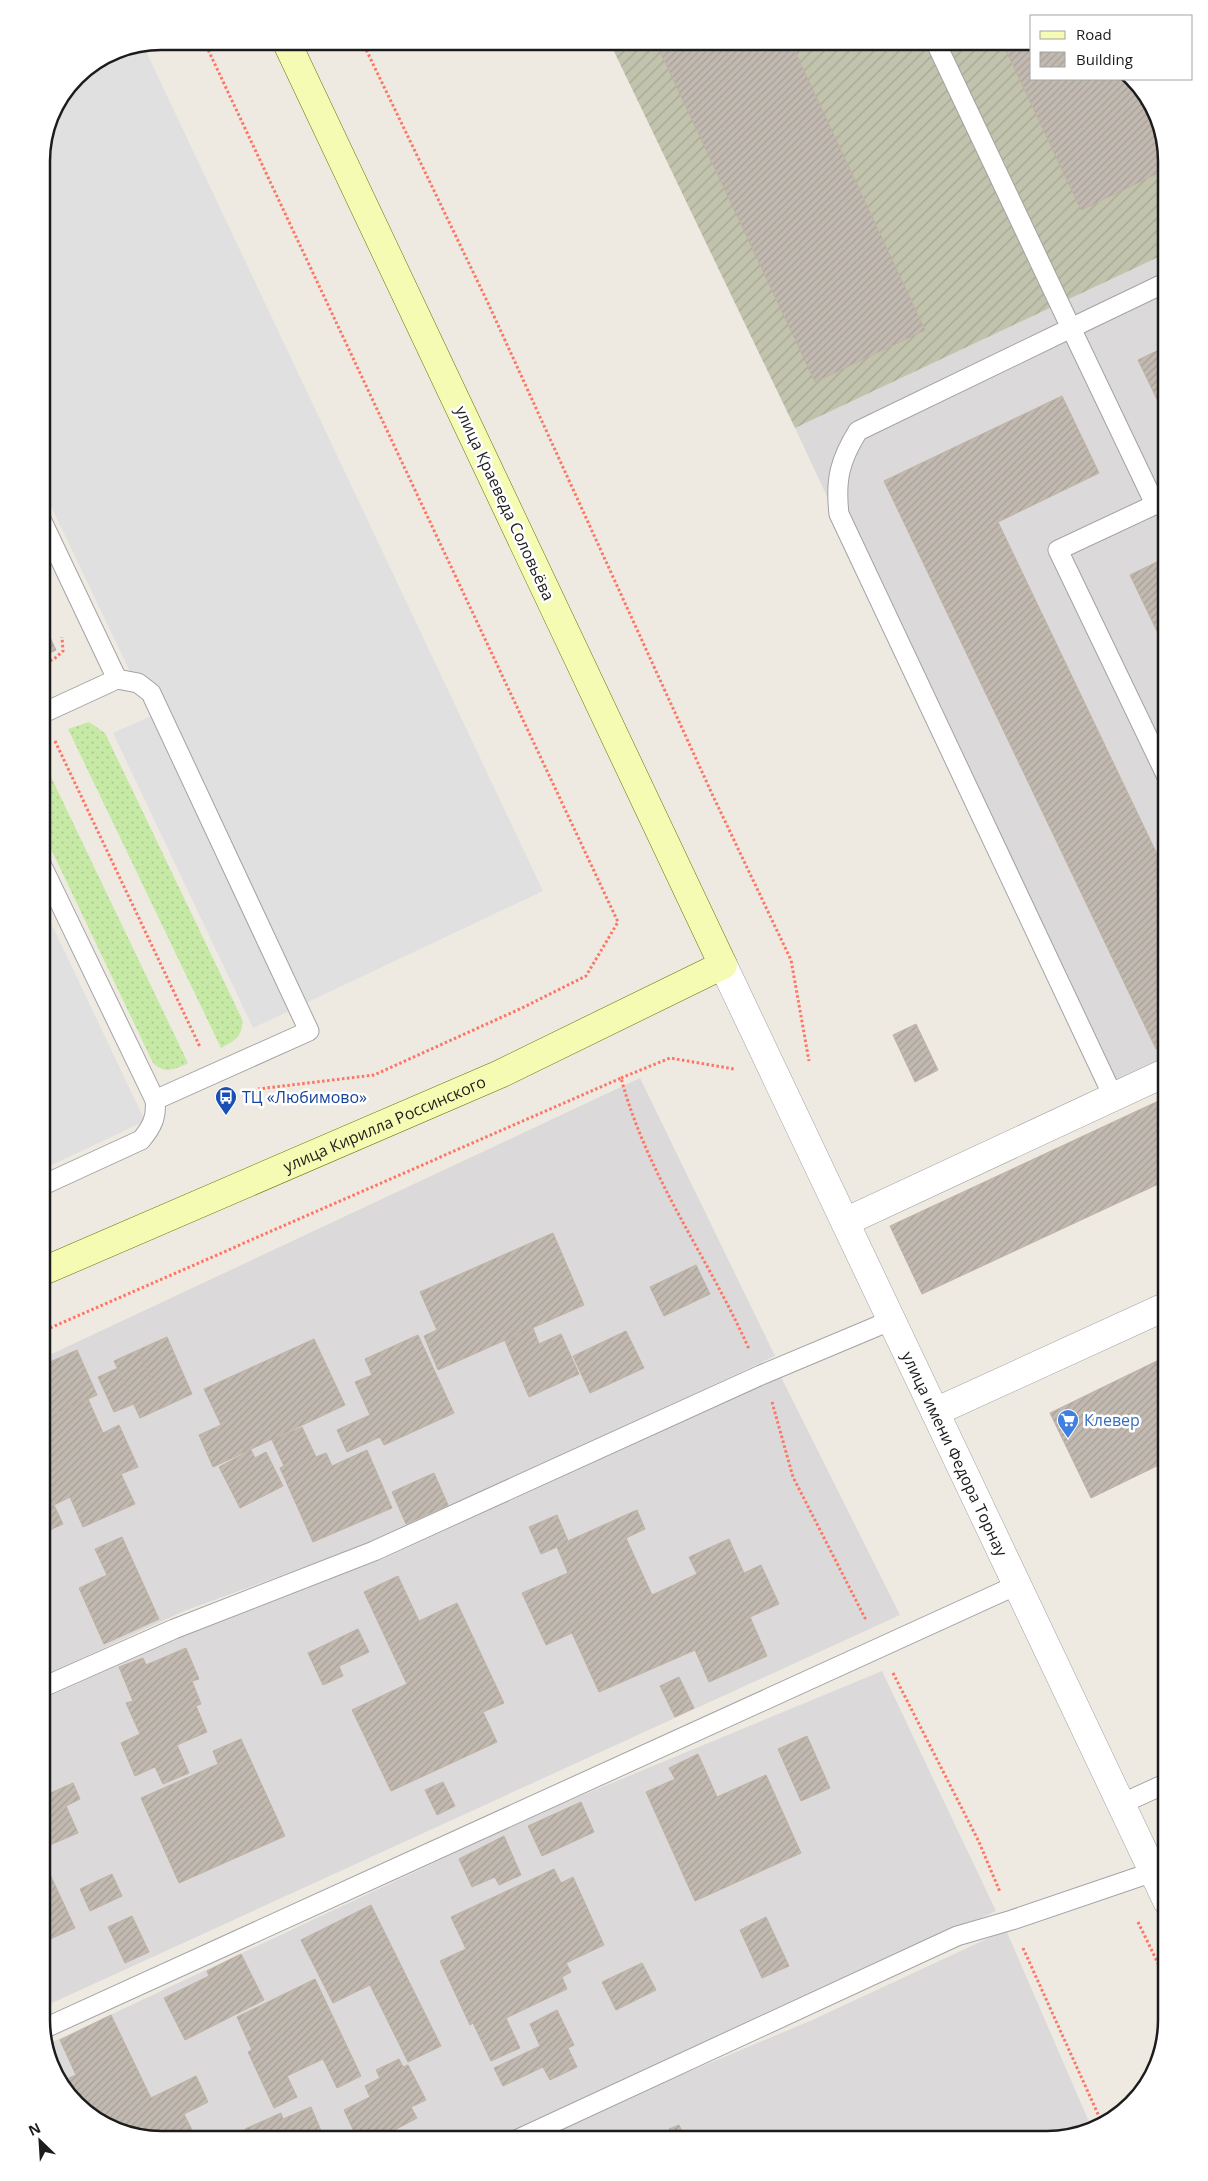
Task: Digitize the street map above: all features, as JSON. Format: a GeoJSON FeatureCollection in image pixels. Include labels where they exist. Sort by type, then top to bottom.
{"type":"FeatureCollection","features":[{"type":"Feature","properties":{"kind":"main road","name":"улица Краеведа Соловьёва"},"geometry":{"type":"LineString","coordinates":[[290,50],[723,965]]}},
{"type":"Feature","properties":{"kind":"main road","name":"улица Кирилла Россинского"},"geometry":{"type":"LineString","coordinates":[[50,1268],[500,1074],[723,965]]}},
{"type":"Feature","properties":{"kind":"street","name":"улица имени Федора Торнау"},"geometry":{"type":"LineString","coordinates":[[723,965],[1158,1883]]}},
{"type":"Feature","properties":{"kind":"street"},"geometry":{"type":"LineString","coordinates":[[845,1222],[1158,1076]]}},
{"type":"Feature","properties":{"kind":"street"},"geometry":{"type":"LineString","coordinates":[[935,1412],[1158,1310]]}},
{"type":"Feature","properties":{"kind":"lane"},"geometry":{"type":"LineString","coordinates":[[939,50],[1071,328],[1158,496]]}},
{"type":"Feature","properties":{"kind":"lane"},"geometry":{"type":"LineString","coordinates":[[1113,1096],[839,514],[836,488],[844,454],[858,430],[1158,286]]}},
{"type":"Feature","properties":{"kind":"lane"},"geometry":{"type":"LineString","coordinates":[[1158,503],[1058,550],[1158,758]]}},
{"type":"Feature","properties":{"kind":"lane"},"geometry":{"type":"LineString","coordinates":[[50,536],[117,679]]}},
{"type":"Feature","properties":{"kind":"lane"},"geometry":{"type":"LineString","coordinates":[[50,710],[117,679],[138,684],[151,693],[309,1031],[155,1100]]}},
{"type":"Feature","properties":{"kind":"lane"},"geometry":{"type":"LineString","coordinates":[[50,883],[155,1100],[156,1114],[150,1129],[141,1140],[50,1182]]}},
{"type":"Feature","properties":{"kind":"lane"},"geometry":{"type":"LineString","coordinates":[[50,1684],[174,1629],[374,1551],[761,1375],[892,1320]]}},
{"type":"Feature","properties":{"kind":"lane"},"geometry":{"type":"LineString","coordinates":[[50,2026],[1017,1585]]}},
{"type":"Feature","properties":{"kind":"lane"},"geometry":{"type":"LineString","coordinates":[[1121,1804],[1158,1787]]}},
{"type":"Feature","properties":{"kind":"lane"},"geometry":{"type":"LineString","coordinates":[[535,2131],[957,1936],[1012,1920],[1153,1872]]}},
{"type":"Feature","properties":{"kind":"path"},"geometry":{"type":"LineString","coordinates":[[208,50],[618,922],[586,976],[435,1048],[374,1075],[251,1090]]}},
{"type":"Feature","properties":{"kind":"path"},"geometry":{"type":"LineString","coordinates":[[366,50],[488,303],[791,960],[809,1063]]}},
{"type":"Feature","properties":{"kind":"path"},"geometry":{"type":"LineString","coordinates":[[50,661],[63,651],[62,637],[59,629]]}},
{"type":"Feature","properties":{"kind":"path"},"geometry":{"type":"LineString","coordinates":[[53,736],[204,1054]]}},
{"type":"Feature","properties":{"kind":"path"},"geometry":{"type":"LineString","coordinates":[[50,1328],[670,1058],[734,1069],[738,1077]]}},
{"type":"Feature","properties":{"kind":"path"},"geometry":{"type":"LineString","coordinates":[[621,1078],[630,1110],[674,1210],[740,1328],[761,1375],[776,1411],[793,1477],[979,1842],[1056,2026],[1099,2118]]}},
{"type":"Feature","properties":{"kind":"shaded area"},"geometry":{"type":"Polygon","coordinates":[[[613,50],[1030,50],[1030,80],[1124,80],[1126,82],[1150,118],[1156,139],[1158,154],[1158,257],[795,428],[613,50]]]}},
{"type":"Feature","properties":{"kind":"shaded area"},"geometry":{"type":"Polygon","coordinates":[[[146,51],[543,891],[253,1028],[113,733],[151,716],[50,504],[50,154],[52,139],[58,118],[65,105],[77,88],[88,77],[118,58],[146,51]]]}},
{"type":"Feature","properties":{"kind":"shaded area"},"geometry":{"type":"Polygon","coordinates":[[[1158,257],[1158,1062],[1104,1088],[795,428],[1158,257]]]}},
{"type":"Feature","properties":{"kind":"shaded area"},"geometry":{"type":"Polygon","coordinates":[[[50,921],[145,1121],[50,1166],[50,921]]]}},
{"type":"Feature","properties":{"kind":"shaded area"},"geometry":{"type":"Polygon","coordinates":[[[640,1078],[775,1356],[389,1536],[184,1611],[50,1673],[50,1355],[640,1078]]]}},
{"type":"Feature","properties":{"kind":"shaded area"},"geometry":{"type":"Polygon","coordinates":[[[781,1377],[900,1615],[50,2004],[50,1696],[191,1632],[385,1558],[781,1377]]]}},
{"type":"Feature","properties":{"kind":"shaded area"},"geometry":{"type":"Polygon","coordinates":[[[882,1671],[996,1911],[520,2131],[154,2131],[139,2129],[112,2120],[88,2104],[73,2088],[58,2063],[52,2042],[549,1809],[882,1671]]]}},
{"type":"Feature","properties":{"kind":"shaded area"},"geometry":{"type":"Polygon","coordinates":[[[1006,1930],[1090,2123],[1069,2129],[1047,2131],[558,2131],[624,2099],[810,2021],[1006,1930]]]}},
{"type":"Feature","properties":{"kind":"green space"},"geometry":{"type":"Polygon","coordinates":[[[89,722],[105,733],[242,1019],[240,1034],[221,1048],[68,729],[89,722]]]}},
{"type":"Feature","properties":{"kind":"green space"},"geometry":{"type":"Polygon","coordinates":[[[50,775],[188,1063],[166,1070],[153,1063],[50,847],[50,775]]]}},
{"type":"Feature","properties":{"kind":"building"},"geometry":{"type":"Polygon","coordinates":[[[659,50],[794,50],[925,330],[815,382],[659,50]]]}},
{"type":"Feature","properties":{"kind":"building"},"geometry":{"type":"Polygon","coordinates":[[[1006,50],[1030,50],[1030,80],[1124,80],[1135,93],[1150,118],[1156,139],[1158,173],[1081,210],[1006,50]]]}},
{"type":"Feature","properties":{"kind":"building"},"geometry":{"type":"Polygon","coordinates":[[[1158,350],[1158,401],[1138,360],[1158,350]]]}},
{"type":"Feature","properties":{"kind":"building"},"geometry":{"type":"Polygon","coordinates":[[[1062,396],[1099,473],[998,522],[1158,856],[1158,1048],[1156,1049],[884,481],[1062,396]]]}},
{"type":"Feature","properties":{"kind":"building"},"geometry":{"type":"Polygon","coordinates":[[[1158,561],[1158,633],[1130,575],[1158,561]]]}},
{"type":"Feature","properties":{"kind":"building"},"geometry":{"type":"Polygon","coordinates":[[[50,637],[56,650],[50,653],[50,637]]]}},
{"type":"Feature","properties":{"kind":"building"},"geometry":{"type":"Polygon","coordinates":[[[916,1024],[938,1070],[915,1082],[893,1035],[916,1024]]]}},
{"type":"Feature","properties":{"kind":"building"},"geometry":{"type":"Polygon","coordinates":[[[1158,1101],[1158,1184],[922,1294],[890,1226],[1158,1101]]]}},
{"type":"Feature","properties":{"kind":"building"},"geometry":{"type":"Polygon","coordinates":[[[553,1233],[584,1305],[438,1370],[424,1336],[437,1330],[420,1292],[553,1233]]]}},
{"type":"Feature","properties":{"kind":"building"},"geometry":{"type":"Polygon","coordinates":[[[696,1265],[710,1294],[664,1316],[650,1287],[696,1265]]]}},
{"type":"Feature","properties":{"kind":"building"},"geometry":{"type":"Polygon","coordinates":[[[533,1328],[539,1344],[561,1334],[579,1374],[529,1397],[505,1341],[533,1328]]]}},
{"type":"Feature","properties":{"kind":"building"},"geometry":{"type":"Polygon","coordinates":[[[626,1331],[644,1368],[590,1393],[573,1356],[626,1331]]]}},
{"type":"Feature","properties":{"kind":"building"},"geometry":{"type":"Polygon","coordinates":[[[418,1335],[454,1413],[384,1445],[380,1437],[347,1452],[337,1430],[370,1415],[355,1382],[372,1375],[365,1359],[418,1335]]]}},
{"type":"Feature","properties":{"kind":"building"},"geometry":{"type":"Polygon","coordinates":[[[167,1337],[192,1394],[164,1407],[138,1350],[167,1337]]]}},
{"type":"Feature","properties":{"kind":"building"},"geometry":{"type":"Polygon","coordinates":[[[314,1339],[345,1405],[213,1467],[199,1435],[221,1425],[204,1389],[314,1339]]]}},
{"type":"Feature","properties":{"kind":"building"},"geometry":{"type":"Polygon","coordinates":[[[77,1350],[97,1395],[50,1416],[50,1362],[77,1350]]]}},
{"type":"Feature","properties":{"kind":"building"},"geometry":{"type":"Polygon","coordinates":[[[138,1350],[164,1407],[140,1418],[114,1361],[138,1350]]]}},
{"type":"Feature","properties":{"kind":"building"},"geometry":{"type":"Polygon","coordinates":[[[1158,1360],[1158,1465],[1091,1498],[1050,1413],[1158,1360]]]}},
{"type":"Feature","properties":{"kind":"building"},"geometry":{"type":"Polygon","coordinates":[[[118,1368],[134,1404],[114,1412],[98,1377],[118,1368]]]}},
{"type":"Feature","properties":{"kind":"building"},"geometry":{"type":"Polygon","coordinates":[[[88,1399],[103,1433],[119,1425],[138,1467],[121,1474],[135,1504],[83,1527],[70,1497],[54,1505],[63,1524],[50,1530],[50,1416],[88,1399]]]}},
{"type":"Feature","properties":{"kind":"building"},"geometry":{"type":"Polygon","coordinates":[[[302,1427],[316,1457],[326,1453],[332,1466],[367,1450],[392,1508],[313,1542],[280,1468],[284,1466],[272,1440],[302,1427]]]}},
{"type":"Feature","properties":{"kind":"building"},"geometry":{"type":"Polygon","coordinates":[[[251,1450],[255,1458],[266,1452],[283,1486],[240,1508],[219,1467],[251,1450]]]}},
{"type":"Feature","properties":{"kind":"building"},"geometry":{"type":"Polygon","coordinates":[[[434,1473],[448,1505],[406,1524],[392,1492],[434,1473]]]}},
{"type":"Feature","properties":{"kind":"building"},"geometry":{"type":"Polygon","coordinates":[[[637,1510],[645,1529],[626,1538],[652,1595],[697,1574],[689,1557],[729,1539],[744,1573],[761,1565],[779,1604],[750,1617],[767,1656],[709,1682],[695,1650],[599,1692],[572,1633],[546,1645],[522,1593],[568,1573],[557,1547],[541,1554],[529,1527],[557,1515],[568,1541],[637,1510]]]}},
{"type":"Feature","properties":{"kind":"building"},"geometry":{"type":"Polygon","coordinates":[[[122,1537],[159,1619],[104,1644],[79,1588],[107,1575],[95,1549],[122,1537]]]}},
{"type":"Feature","properties":{"kind":"building"},"geometry":{"type":"Polygon","coordinates":[[[398,1576],[419,1621],[457,1603],[504,1703],[483,1712],[497,1742],[391,1791],[352,1710],[407,1684],[364,1592],[398,1576]]]}},
{"type":"Feature","properties":{"kind":"building"},"geometry":{"type":"Polygon","coordinates":[[[358,1629],[369,1652],[339,1666],[343,1676],[323,1685],[308,1653],[358,1629]]]}},
{"type":"Feature","properties":{"kind":"building"},"geometry":{"type":"Polygon","coordinates":[[[186,1648],[199,1679],[192,1681],[201,1704],[196,1706],[207,1732],[177,1745],[189,1773],[163,1784],[155,1767],[135,1776],[121,1743],[140,1734],[126,1703],[133,1701],[119,1667],[143,1658],[146,1665],[186,1648]]]}},
{"type":"Feature","properties":{"kind":"building"},"geometry":{"type":"Polygon","coordinates":[[[679,1677],[694,1708],[675,1717],[660,1686],[679,1677]]]}},
{"type":"Feature","properties":{"kind":"building"},"geometry":{"type":"Polygon","coordinates":[[[807,1736],[830,1788],[801,1801],[778,1749],[807,1736]]]}},
{"type":"Feature","properties":{"kind":"building"},"geometry":{"type":"Polygon","coordinates":[[[241,1739],[285,1836],[179,1883],[141,1798],[218,1764],[213,1751],[241,1739]]]}},
{"type":"Feature","properties":{"kind":"building"},"geometry":{"type":"Polygon","coordinates":[[[698,1754],[717,1797],[766,1775],[801,1853],[695,1901],[646,1792],[675,1779],[669,1768],[698,1754]]]}},
{"type":"Feature","properties":{"kind":"building"},"geometry":{"type":"Polygon","coordinates":[[[443,1782],[455,1806],[437,1815],[425,1790],[443,1782]]]}},
{"type":"Feature","properties":{"kind":"building"},"geometry":{"type":"Polygon","coordinates":[[[73,1783],[80,1799],[66,1806],[78,1833],[50,1845],[50,1793],[73,1783]]]}},
{"type":"Feature","properties":{"kind":"building"},"geometry":{"type":"Polygon","coordinates":[[[581,1802],[594,1832],[542,1856],[528,1826],[581,1802]]]}},
{"type":"Feature","properties":{"kind":"building"},"geometry":{"type":"Polygon","coordinates":[[[504,1836],[521,1875],[499,1885],[495,1877],[472,1887],[459,1859],[504,1836]]]}},
{"type":"Feature","properties":{"kind":"building"},"geometry":{"type":"Polygon","coordinates":[[[554,1869],[561,1883],[573,1877],[604,1945],[566,1963],[571,1972],[562,1977],[567,1989],[506,2018],[520,2048],[491,2061],[473,2023],[470,2025],[440,1961],[466,1949],[451,1917],[554,1869]]]}},
{"type":"Feature","properties":{"kind":"building"},"geometry":{"type":"Polygon","coordinates":[[[50,1874],[75,1928],[50,1939],[50,1874]]]}},
{"type":"Feature","properties":{"kind":"building"},"geometry":{"type":"Polygon","coordinates":[[[112,1874],[122,1896],[90,1911],[80,1889],[112,1874]]]}},
{"type":"Feature","properties":{"kind":"building"},"geometry":{"type":"Polygon","coordinates":[[[371,1905],[441,2046],[408,2062],[370,1985],[333,2003],[301,1940],[371,1905]]]}},
{"type":"Feature","properties":{"kind":"building"},"geometry":{"type":"Polygon","coordinates":[[[132,1916],[149,1952],[125,1963],[108,1927],[132,1916]]]}},
{"type":"Feature","properties":{"kind":"building"},"geometry":{"type":"Polygon","coordinates":[[[766,1917],[789,1966],[762,1978],[740,1930],[766,1917]]]}},
{"type":"Feature","properties":{"kind":"building"},"geometry":{"type":"Polygon","coordinates":[[[241,1954],[264,2000],[185,2040],[164,1998],[209,1976],[207,1971],[241,1954]]]}},
{"type":"Feature","properties":{"kind":"building"},"geometry":{"type":"Polygon","coordinates":[[[642,1963],[656,1990],[616,2010],[602,1982],[642,1963]]]}},
{"type":"Feature","properties":{"kind":"building"},"geometry":{"type":"Polygon","coordinates":[[[315,1979],[361,2076],[337,2088],[323,2059],[287,2076],[297,2097],[274,2108],[248,2052],[252,2050],[237,2017],[315,1979]]]}},
{"type":"Feature","properties":{"kind":"building"},"geometry":{"type":"Polygon","coordinates":[[[557,2010],[574,2045],[568,2048],[577,2067],[550,2080],[543,2067],[503,2086],[494,2068],[540,2046],[530,2024],[557,2010]]]}},
{"type":"Feature","properties":{"kind":"building"},"geometry":{"type":"Polygon","coordinates":[[[111,2015],[151,2098],[196,2076],[208,2102],[184,2114],[192,2131],[139,2129],[112,2120],[99,2112],[77,2093],[67,2079],[76,2075],[60,2040],[111,2015]]]}},
{"type":"Feature","properties":{"kind":"building"},"geometry":{"type":"Polygon","coordinates":[[[399,2059],[403,2067],[408,2065],[426,2100],[411,2107],[417,2118],[393,2131],[354,2131],[344,2110],[370,2097],[365,2086],[380,2078],[376,2070],[399,2059]]]}},
{"type":"Feature","properties":{"kind":"building"},"geometry":{"type":"Polygon","coordinates":[[[311,2107],[321,2131],[246,2131],[245,2129],[281,2113],[283,2119],[311,2107]]]}},
{"type":"Feature","properties":{"kind":"building"},"geometry":{"type":"Polygon","coordinates":[[[679,2125],[682,2131],[670,2131],[669,2129],[679,2125]]]}},
{"type":"Feature","properties":{"kind":"place","name":"ТЦ «Любимово»"},"geometry":{"type":"Point","coordinates":[226,1116]}},
{"type":"Feature","properties":{"kind":"place","name":"Клевер"},"geometry":{"type":"Point","coordinates":[1068,1439]}}]}
